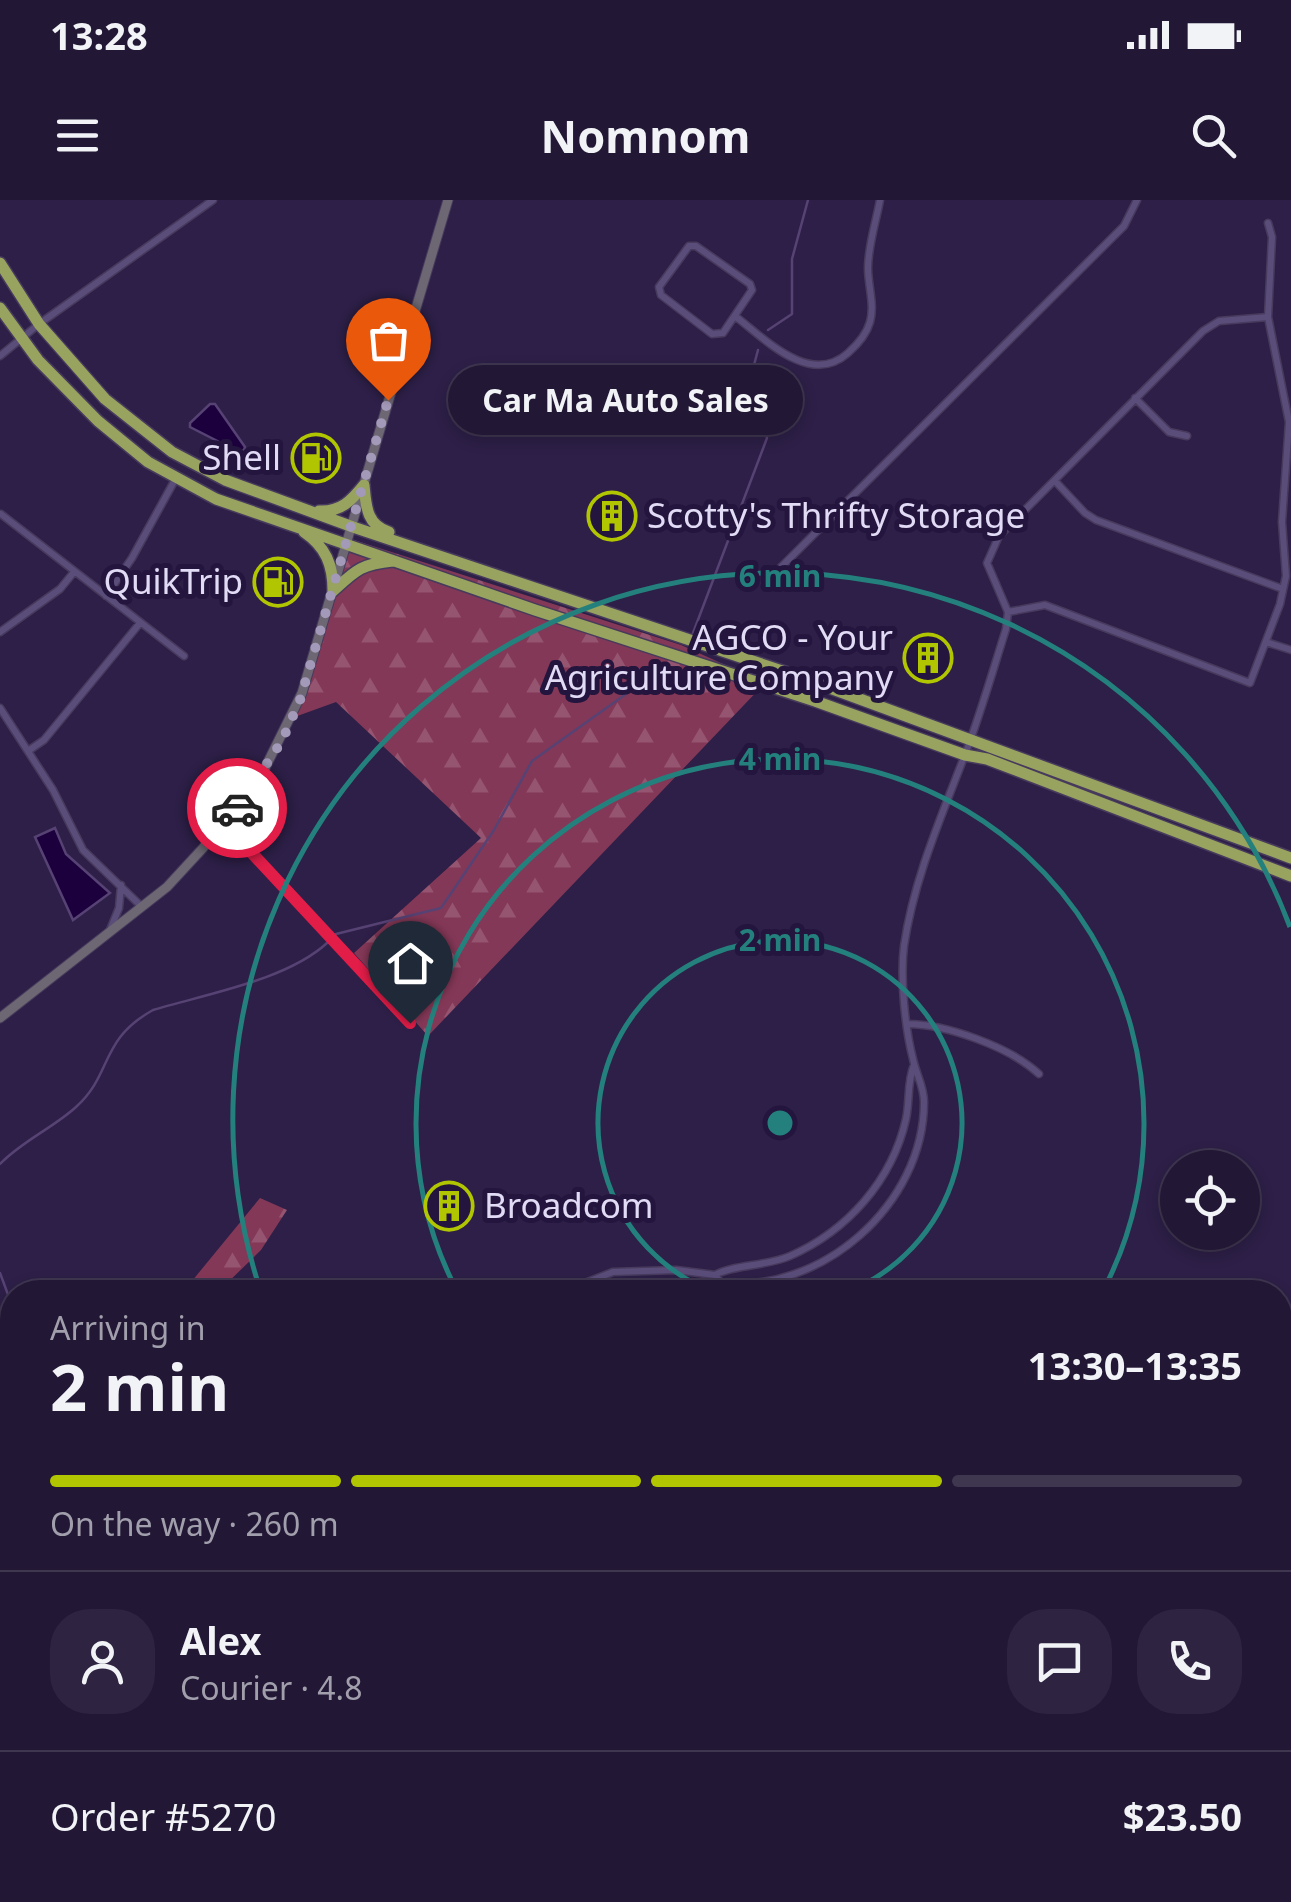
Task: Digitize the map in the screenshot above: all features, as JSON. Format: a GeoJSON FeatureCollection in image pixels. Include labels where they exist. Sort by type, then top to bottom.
{"type":"FeatureCollection","features":[{"type":"Feature","properties":{"kind":"highway"},"geometry":{"type":"LineString","coordinates":[[0,263],[38,324],[105,398],[172,452],[225,480],[352,527],[800,677],[1291,858]]}},
{"type":"Feature","properties":{"kind":"highway"},"geometry":{"type":"LineString","coordinates":[[0,308],[22,338],[98,421],[148,462],[228,504],[965,755],[987,759],[1291,876]]}},
{"type":"Feature","properties":{"kind":"highway"},"geometry":{"type":"LineString","coordinates":[[305,510],[335,510],[350,502],[364,485]]}},
{"type":"Feature","properties":{"kind":"highway"},"geometry":{"type":"LineString","coordinates":[[364,485],[372,522],[414,547]]}},
{"type":"Feature","properties":{"kind":"highway"},"geometry":{"type":"LineString","coordinates":[[292,524],[316,540],[326,554],[333,573],[333,591]]}},
{"type":"Feature","properties":{"kind":"highway"},"geometry":{"type":"LineString","coordinates":[[333,591],[356,569],[368,563],[395,560]]}},
{"type":"Feature","properties":{"kind":"main road"},"geometry":{"type":"LineString","coordinates":[[0,1018],[167,887],[225,824],[282,741],[302,693],[448,200]]}},
{"type":"Feature","properties":{"kind":"street"},"geometry":{"type":"LineString","coordinates":[[0,356],[38,324],[213,200]]}},
{"type":"Feature","properties":{"kind":"street"},"geometry":{"type":"LineString","coordinates":[[735,316],[792,359],[808,364],[832,362],[852,350],[872,318],[868,268],[880,200]]}},
{"type":"Feature","properties":{"kind":"street"},"geometry":{"type":"LineString","coordinates":[[765,583],[1124,226],[1136,200]]}},
{"type":"Feature","properties":{"kind":"street"},"geometry":{"type":"LineString","coordinates":[[1008,612],[1045,605],[1250,683],[1286,576],[1282,522],[1289,422],[1268,317],[1272,238],[1268,223]]}},
{"type":"Feature","properties":{"kind":"street"},"geometry":{"type":"LineString","coordinates":[[688,246],[696,246],[750,284],[750,296],[735,316],[722,332],[712,334],[661,295],[659,286],[688,246]]}},
{"type":"Feature","properties":{"kind":"street"},"geometry":{"type":"LineString","coordinates":[[715,1276],[721,1271],[758,1267],[787,1258],[844,1225],[872,1193],[888,1166],[905,1122],[914,1065],[907,1024],[904,948],[924,862],[965,755],[1006,629],[1008,612],[987,563],[999,536],[1203,331],[1220,320],[1268,317]]}},
{"type":"Feature","properties":{"kind":"street"},"geometry":{"type":"LineString","coordinates":[[1135,398],[1169,432],[1188,436]]}},
{"type":"Feature","properties":{"kind":"street"},"geometry":{"type":"LineString","coordinates":[[106,596],[176,478]]}},
{"type":"Feature","properties":{"kind":"street"},"geometry":{"type":"LineString","coordinates":[[1055,481],[1096,520],[1283,589]]}},
{"type":"Feature","properties":{"kind":"street"},"geometry":{"type":"LineString","coordinates":[[1,514],[184,656]]}},
{"type":"Feature","properties":{"kind":"street"},"geometry":{"type":"LineString","coordinates":[[0,530],[8,521]]}},
{"type":"Feature","properties":{"kind":"street"},"geometry":{"type":"LineString","coordinates":[[0,632],[60,589],[74,572]]}},
{"type":"Feature","properties":{"kind":"street"},"geometry":{"type":"LineString","coordinates":[[28,751],[44,740],[140,623]]}},
{"type":"Feature","properties":{"kind":"street"},"geometry":{"type":"LineString","coordinates":[[1266,642],[1291,650]]}},
{"type":"Feature","properties":{"kind":"street"},"geometry":{"type":"LineString","coordinates":[[0,708],[53,790],[83,850],[142,908]]}},
{"type":"Feature","properties":{"kind":"street"},"geometry":{"type":"LineString","coordinates":[[225,824],[410,1023]]}},
{"type":"Feature","properties":{"kind":"street"},"geometry":{"type":"LineString","coordinates":[[110,930],[122,895],[120,884]]}},
{"type":"Feature","properties":{"kind":"street"},"geometry":{"type":"LineString","coordinates":[[907,1024],[933,1024],[1026,1062],[1038,1074]]}},
{"type":"Feature","properties":{"kind":"street"},"geometry":{"type":"LineString","coordinates":[[769,1280],[787,1278],[841,1252],[892,1200],[920,1132],[924,1102],[920,1073],[914,1065]]}},
{"type":"Feature","properties":{"kind":"street"},"geometry":{"type":"LineString","coordinates":[[593,1280],[613,1272],[676,1270],[715,1276],[718,1280]]}},
{"type":"Feature","properties":{"kind":"green space"},"geometry":{"type":"Polygon","coordinates":[[[351,539],[681,645],[765,683],[428,1036],[354,953],[481,838],[336,702],[289,719],[320,648],[351,539]]]}},
{"type":"Feature","properties":{"kind":"green space"},"geometry":{"type":"Polygon","coordinates":[[[260,1198],[287,1210],[261,1250],[230,1280],[193,1280],[260,1198]]]}},
{"type":"Feature","properties":{"kind":"shaded area"},"geometry":{"type":"Polygon","coordinates":[[[210,404],[215,404],[244,450],[239,452],[190,427],[210,404]]]}},
{"type":"Feature","properties":{"kind":"shaded area"},"geometry":{"type":"Polygon","coordinates":[[[55,828],[66,854],[110,893],[73,920],[35,837],[55,828]]]}},
{"type":"Feature","properties":{"kind":"waterway"},"geometry":{"type":"LineString","coordinates":[[768,330],[792,314],[792,259],[808,200]]}},
{"type":"Feature","properties":{"kind":"waterway"},"geometry":{"type":"LineString","coordinates":[[693,633],[767,438],[754,365],[758,350]]}},
{"type":"Feature","properties":{"kind":"waterway"},"geometry":{"type":"LineString","coordinates":[[336,934],[441,908],[494,830],[532,761],[654,674]]}},
{"type":"Feature","properties":{"kind":"waterway"},"geometry":{"type":"LineString","coordinates":[[0,1164],[88,1095],[115,1045],[136,1021],[153,1010],[268,976],[310,956],[327,943]]}},
{"type":"Feature","properties":{"kind":"waterway"},"geometry":{"type":"LineString","coordinates":[[0,1273],[3,1280]]}},
{"type":"Feature","properties":{"kind":"way so far"},"geometry":{"type":"LineString","coordinates":[[237,808],[282,741],[300,700],[388,400]]}},
{"type":"Feature","properties":{"kind":"place","name":"Car Ma Auto Sales"},"geometry":{"type":"Point","coordinates":[388,400]}},
{"type":"Feature","properties":{"kind":"place","name":"Shell"},"geometry":{"type":"Point","coordinates":[316,458]}},
{"type":"Feature","properties":{"kind":"place","name":"Scotty's Thrifty Storage"},"geometry":{"type":"Point","coordinates":[612,516]}},
{"type":"Feature","properties":{"kind":"place","name":"QuikTrip"},"geometry":{"type":"Point","coordinates":[278,582]}},
{"type":"Feature","properties":{"kind":"place","name":"AGCO - Your Agriculture Company"},"geometry":{"type":"Point","coordinates":[928,658]}},
{"type":"Feature","properties":{"kind":"place","name":"Broadcom"},"geometry":{"type":"Point","coordinates":[449,1206]}},
{"type":"Feature","properties":{"kind":"route"},"geometry":{"type":"LineString","coordinates":[[237,808],[225,824],[410,1023]]}}]}
